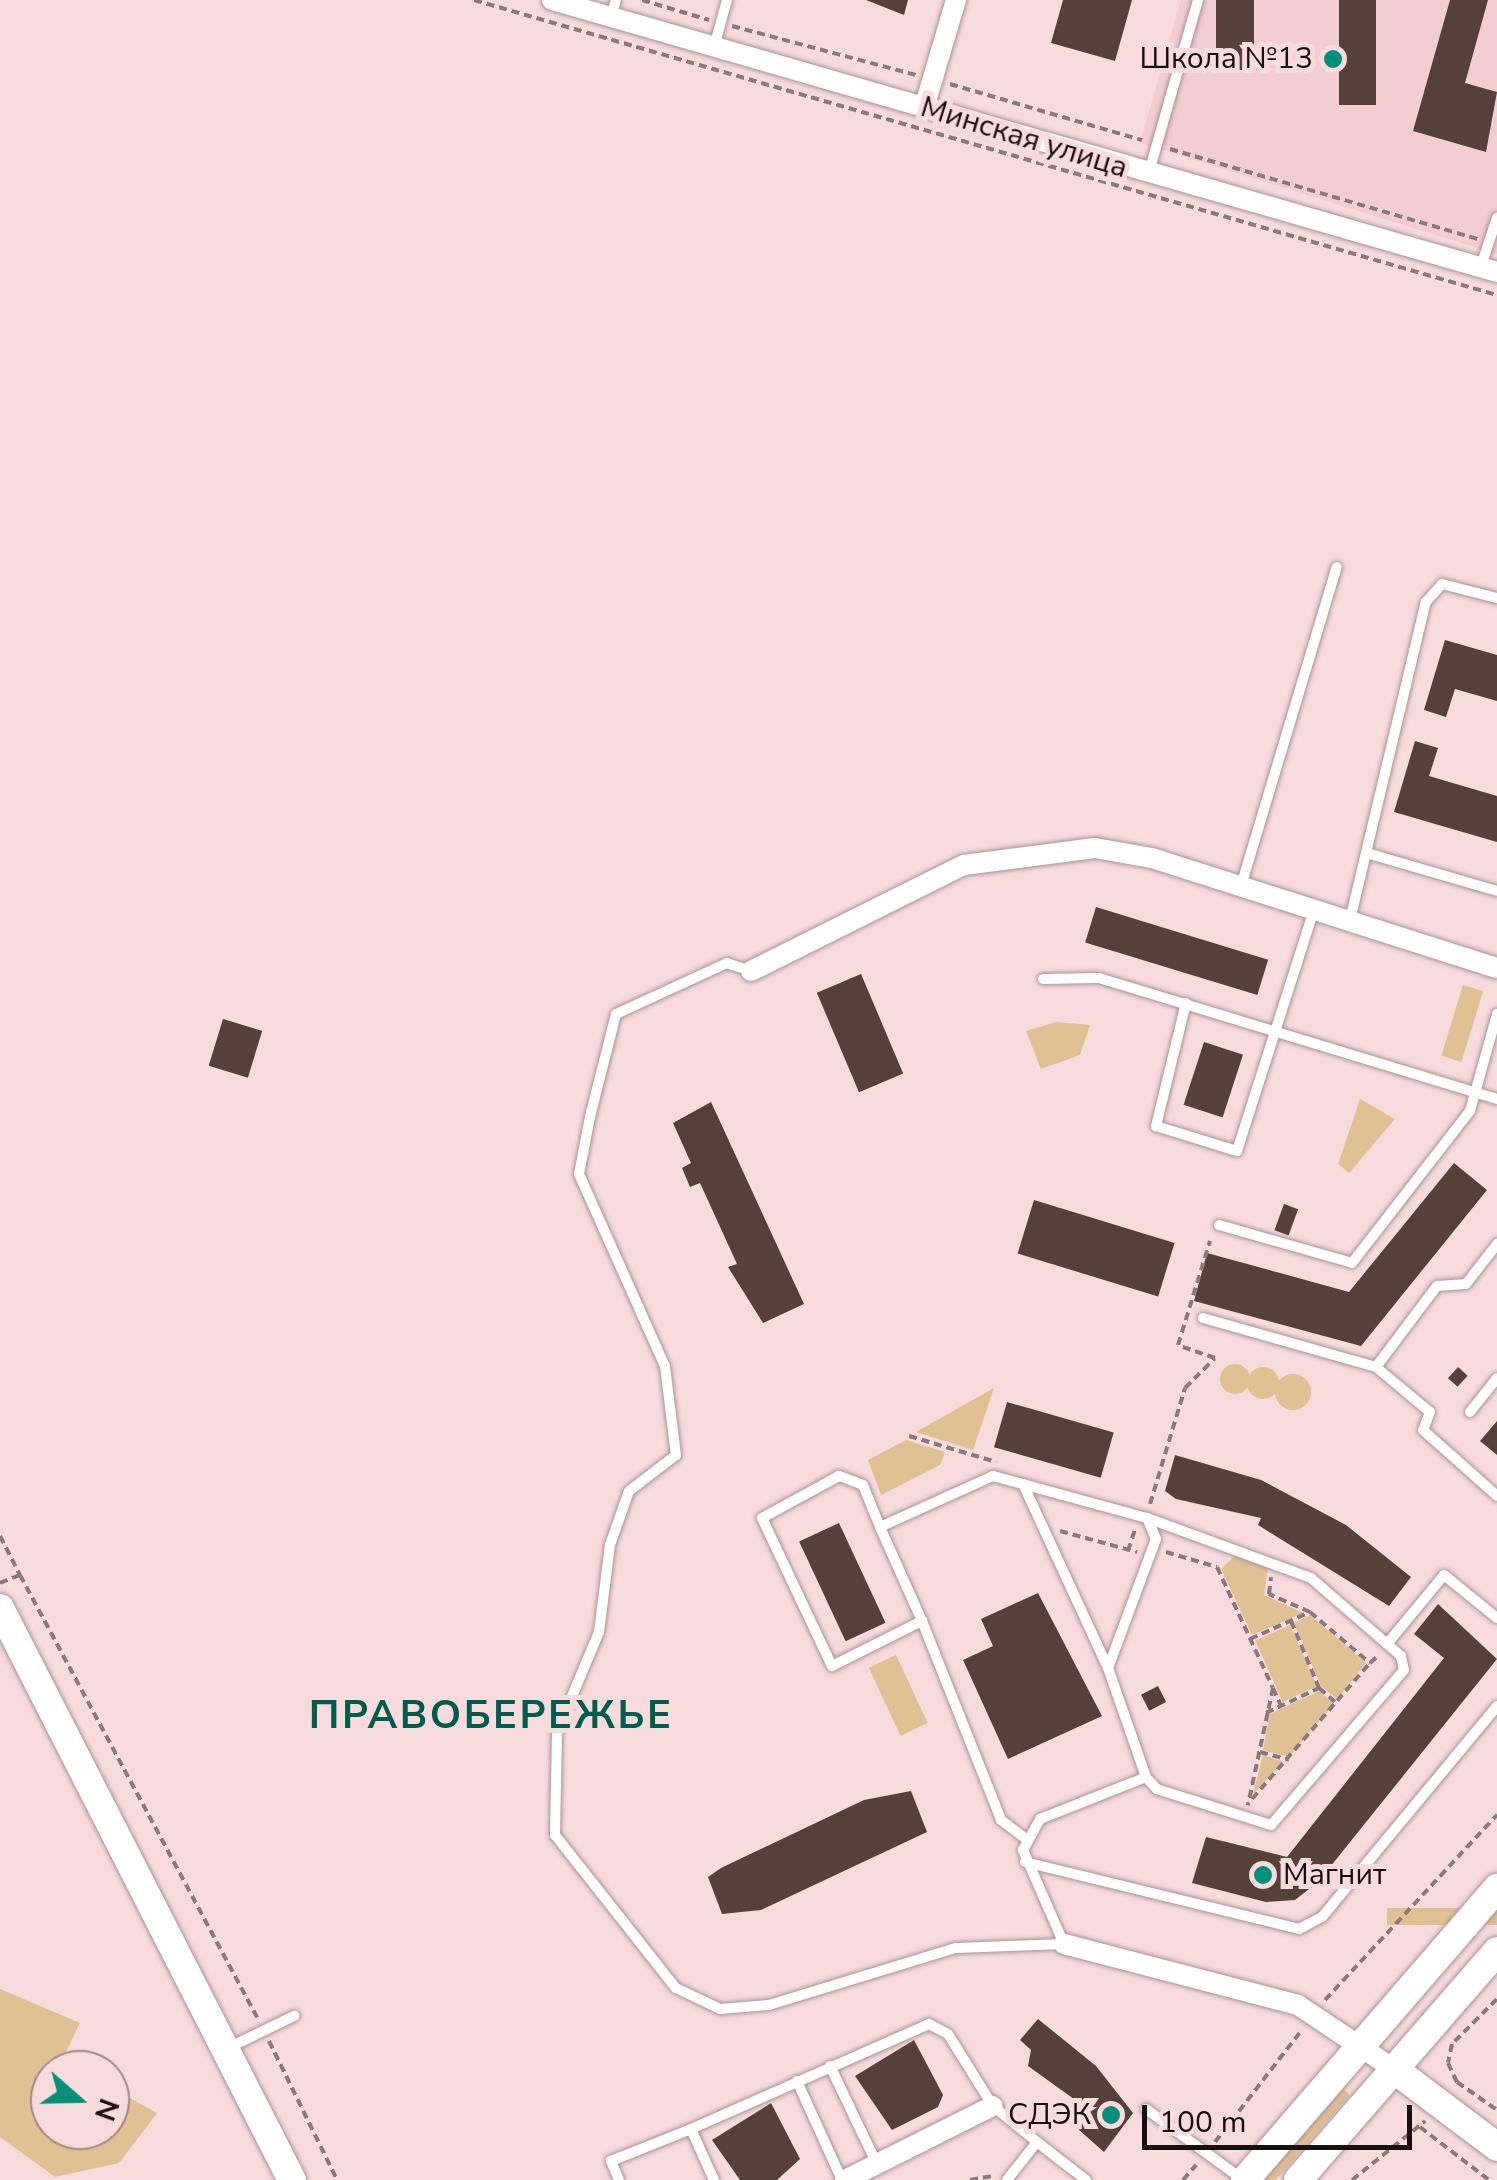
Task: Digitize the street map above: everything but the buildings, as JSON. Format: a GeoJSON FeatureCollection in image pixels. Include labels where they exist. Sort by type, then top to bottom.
{"type":"FeatureCollection","features":[{"type":"Feature","properties":{"kind":"street","name":"Минская улица"},"geometry":{"type":"LineString","coordinates":[[552,0],[613,8],[714,47],[1489,270]]}},
{"type":"Feature","properties":{"kind":"street"},"geometry":{"type":"LineString","coordinates":[[924,108],[956,0]]}},
{"type":"Feature","properties":{"kind":"street"},"geometry":{"type":"LineString","coordinates":[[751,970],[964,864],[1095,848],[1241,887],[1312,916],[1497,968]]}},
{"type":"Feature","properties":{"kind":"street"},"geometry":{"type":"LineString","coordinates":[[1,1612],[292,2180]]}},
{"type":"Feature","properties":{"kind":"street"},"geometry":{"type":"LineString","coordinates":[[1244,2180],[1497,1888]]}},
{"type":"Feature","properties":{"kind":"street"},"geometry":{"type":"LineString","coordinates":[[1064,1944],[1313,2013],[1363,2043],[1394,2070],[1429,2116],[1497,2147]]}},
{"type":"Feature","properties":{"kind":"street"},"geometry":{"type":"LineString","coordinates":[[1298,2180],[1497,1951]]}},
{"type":"Feature","properties":{"kind":"street"},"geometry":{"type":"LineString","coordinates":[[844,2180],[993,2106]]}},
{"type":"Feature","properties":{"kind":"lane"},"geometry":{"type":"LineString","coordinates":[[714,47],[727,0]]}},
{"type":"Feature","properties":{"kind":"lane"},"geometry":{"type":"LineString","coordinates":[[1149,175],[1198,0]]}},
{"type":"Feature","properties":{"kind":"lane"},"geometry":{"type":"LineString","coordinates":[[1489,270],[1490,242],[1497,218]]}},
{"type":"Feature","properties":{"kind":"lane"},"geometry":{"type":"LineString","coordinates":[[1241,887],[1336,566]]}},
{"type":"Feature","properties":{"kind":"lane"},"geometry":{"type":"LineString","coordinates":[[1348,926],[1370,854],[1426,602],[1442,584],[1497,598]]}},
{"type":"Feature","properties":{"kind":"lane"},"geometry":{"type":"LineString","coordinates":[[1370,854],[1497,892]]}},
{"type":"Feature","properties":{"kind":"lane"},"geometry":{"type":"LineString","coordinates":[[1186,1004],[1154,1116],[1164,1135],[1237,1151],[1312,916]]}},
{"type":"Feature","properties":{"kind":"lane"},"geometry":{"type":"LineString","coordinates":[[751,970],[727,963],[616,1014],[590,1118],[580,1174],[665,1366],[676,1455],[629,1491],[610,1545],[599,1632],[557,1732],[555,1835],[676,1988],[720,2009],[769,2005],[956,1948],[1064,1944],[1025,1862],[1028,1840],[1040,1819],[1146,1777]]}},
{"type":"Feature","properties":{"kind":"lane"},"geometry":{"type":"LineString","coordinates":[[1042,979],[1099,978],[1497,1099]]}},
{"type":"Feature","properties":{"kind":"lane"},"geometry":{"type":"LineString","coordinates":[[1219,1224],[1352,1264],[1470,1110],[1497,1014]]}},
{"type":"Feature","properties":{"kind":"lane"},"geometry":{"type":"LineString","coordinates":[[1376,1367],[1437,1286],[1466,1284],[1492,1260],[1497,1244]]}},
{"type":"Feature","properties":{"kind":"lane"},"geometry":{"type":"LineString","coordinates":[[1202,1318],[1376,1367],[1430,1412],[1423,1430],[1497,1496]]}},
{"type":"Feature","properties":{"kind":"lane"},"geometry":{"type":"LineString","coordinates":[[1470,1412],[1497,1378]]}},
{"type":"Feature","properties":{"kind":"lane"},"geometry":{"type":"LineString","coordinates":[[922,1621],[832,1666],[762,1518],[839,1476],[863,1485],[922,1621],[1001,1820],[1028,1840]]}},
{"type":"Feature","properties":{"kind":"lane"},"geometry":{"type":"LineString","coordinates":[[880,1527],[993,1476],[1143,1517],[1276,1562],[1310,1578],[1387,1644],[1404,1670],[1271,1825],[1157,1789],[1146,1777],[1108,1668],[1022,1484]]}},
{"type":"Feature","properties":{"kind":"lane"},"geometry":{"type":"LineString","coordinates":[[1108,1668],[1152,1550],[1143,1517]]}},
{"type":"Feature","properties":{"kind":"lane"},"geometry":{"type":"LineString","coordinates":[[1387,1644],[1444,1575],[1497,1618]]}},
{"type":"Feature","properties":{"kind":"lane"},"geometry":{"type":"LineString","coordinates":[[1025,1862],[1299,1929],[1322,1918],[1497,1706]]}},
{"type":"Feature","properties":{"kind":"lane"},"geometry":{"type":"LineString","coordinates":[[225,2050],[294,2016]]}},
{"type":"Feature","properties":{"kind":"lane"},"geometry":{"type":"LineString","coordinates":[[620,2180],[611,2161],[929,2024],[948,2034],[993,2106],[1086,2180]]}},
{"type":"Feature","properties":{"kind":"lane"},"geometry":{"type":"LineString","coordinates":[[830,2066],[878,2165]]}},
{"type":"Feature","properties":{"kind":"lane"},"geometry":{"type":"LineString","coordinates":[[797,2081],[844,2180]]}},
{"type":"Feature","properties":{"kind":"lane"},"geometry":{"type":"LineString","coordinates":[[1146,2109],[1204,2155],[1244,2180]]}},
{"type":"Feature","properties":{"kind":"lane"},"geometry":{"type":"LineString","coordinates":[[691,2129],[714,2180]]}},
{"type":"Feature","properties":{"kind":"lane"},"geometry":{"type":"LineString","coordinates":[[1004,2180],[1038,2142]]}},
{"type":"Feature","properties":{"kind":"path"},"geometry":{"type":"LineString","coordinates":[[474,0],[1497,295]]}},
{"type":"Feature","properties":{"kind":"path"},"geometry":{"type":"LineString","coordinates":[[642,0],[934,80],[1490,242]]}},
{"type":"Feature","properties":{"kind":"path"},"geometry":{"type":"LineString","coordinates":[[1128,1551],[1185,1388],[1215,1358],[1178,1345],[1210,1241]]}},
{"type":"Feature","properties":{"kind":"path"},"geometry":{"type":"LineString","coordinates":[[1043,1527],[1128,1551],[1152,1550],[1217,1567],[1280,1706]]}},
{"type":"Feature","properties":{"kind":"path"},"geometry":{"type":"LineString","coordinates":[[0,1536],[264,2031],[337,2180]]}},
{"type":"Feature","properties":{"kind":"path"},"geometry":{"type":"LineString","coordinates":[[1276,1562],[1267,1592],[1310,1612],[1370,1663]]}},
{"type":"Feature","properties":{"kind":"path"},"geometry":{"type":"LineString","coordinates":[[0,1583],[20,1575]]}},
{"type":"Feature","properties":{"kind":"path"},"geometry":{"type":"LineString","coordinates":[[1250,1639],[1310,1612]]}},
{"type":"Feature","properties":{"kind":"path"},"geometry":{"type":"LineString","coordinates":[[1290,1621],[1320,1688],[1336,1703]]}},
{"type":"Feature","properties":{"kind":"path"},"geometry":{"type":"LineString","coordinates":[[1249,1802],[1387,1644]]}},
{"type":"Feature","properties":{"kind":"path"},"geometry":{"type":"LineString","coordinates":[[1246,1815],[1272,1688]]}},
{"type":"Feature","properties":{"kind":"path"},"geometry":{"type":"LineString","coordinates":[[1266,1713],[1320,1688]]}},
{"type":"Feature","properties":{"kind":"path"},"geometry":{"type":"LineString","coordinates":[[1260,1752],[1289,1760]]}},
{"type":"Feature","properties":{"kind":"path"},"geometry":{"type":"LineString","coordinates":[[1183,2180],[1313,2013],[1497,1814]]}},
{"type":"Feature","properties":{"kind":"path"},"geometry":{"type":"LineString","coordinates":[[1352,2180],[1429,2116],[1457,2082],[1452,2044],[1497,1998]]}},
{"type":"Feature","properties":{"kind":"path"},"geometry":{"type":"LineString","coordinates":[[1457,2082],[1497,2110]]}},
{"type":"Feature","properties":{"kind":"path"},"geometry":{"type":"LineString","coordinates":[[1429,2116],[1490,2180]]}},
{"type":"Feature","properties":{"kind":"path"},"geometry":{"type":"LineString","coordinates":[[970,2180],[1004,2180]]}},
{"type":"Feature","properties":{"kind":"shaded area","name":"Школа №13"},"geometry":{"type":"Polygon","coordinates":[[[1181,0],[1497,0],[1497,254],[1140,143],[1181,0]]]}},
{"type":"Feature","properties":{"kind":"shaded area"},"geometry":{"type":"Polygon","coordinates":[[[1463,985],[1483,991],[1461,1062],[1441,1056],[1463,985]]]}},
{"type":"Feature","properties":{"kind":"shaded area"},"geometry":{"type":"Polygon","coordinates":[[[1056,1022],[1090,1025],[1080,1055],[1041,1069],[1026,1031],[1056,1022]]]}},
{"type":"Feature","properties":{"kind":"shaded area"},"geometry":{"type":"Polygon","coordinates":[[[1360,1099],[1395,1119],[1349,1173],[1338,1164],[1360,1099]]]}},
{"type":"Feature","properties":{"kind":"shaded area"},"geometry":{"type":"Polygon","coordinates":[[[1235,1364],[1246,1368],[1250,1379],[1246,1390],[1235,1394],[1224,1390],[1220,1379],[1224,1368],[1235,1364]]]}},
{"type":"Feature","properties":{"kind":"shaded area"},"geometry":{"type":"Polygon","coordinates":[[[1263,1367],[1274,1372],[1279,1383],[1274,1394],[1263,1399],[1252,1394],[1247,1383],[1252,1372],[1263,1367]]]}},
{"type":"Feature","properties":{"kind":"shaded area"},"geometry":{"type":"Polygon","coordinates":[[[1293,1374],[1305,1380],[1311,1392],[1305,1404],[1293,1410],[1281,1404],[1275,1392],[1281,1380],[1293,1374]]]}},
{"type":"Feature","properties":{"kind":"shaded area"},"geometry":{"type":"Polygon","coordinates":[[[994,1388],[973,1450],[916,1432],[994,1388]]]}},
{"type":"Feature","properties":{"kind":"shaded area"},"geometry":{"type":"Polygon","coordinates":[[[906,1440],[945,1452],[940,1465],[881,1495],[868,1460],[906,1440]]]}},
{"type":"Feature","properties":{"kind":"shaded area"},"geometry":{"type":"Polygon","coordinates":[[[1235,1556],[1268,1568],[1264,1595],[1303,1613],[1252,1635],[1221,1569],[1235,1556]]]}},
{"type":"Feature","properties":{"kind":"shaded area"},"geometry":{"type":"Polygon","coordinates":[[[1310,1615],[1366,1663],[1337,1699],[1321,1686],[1294,1623],[1310,1615]]]}},
{"type":"Feature","properties":{"kind":"shaded area"},"geometry":{"type":"Polygon","coordinates":[[[1290,1625],[1317,1686],[1283,1702],[1255,1640],[1290,1625]]]}},
{"type":"Feature","properties":{"kind":"shaded area"},"geometry":{"type":"Polygon","coordinates":[[[896,1655],[928,1723],[901,1736],[869,1668],[896,1655]]]}},
{"type":"Feature","properties":{"kind":"shaded area"},"geometry":{"type":"Polygon","coordinates":[[[1319,1691],[1334,1704],[1289,1757],[1263,1750],[1270,1714],[1319,1691]]]}},
{"type":"Feature","properties":{"kind":"shaded area"},"geometry":{"type":"Polygon","coordinates":[[[1263,1755],[1284,1762],[1253,1794],[1263,1755]]]}},
{"type":"Feature","properties":{"kind":"shaded area"},"geometry":{"type":"Polygon","coordinates":[[[1387,1908],[1497,1908],[1497,1925],[1387,1925],[1387,1908]]]}},
{"type":"Feature","properties":{"kind":"shaded area"},"geometry":{"type":"Polygon","coordinates":[[[0,1989],[80,2023],[67,2050],[30,2050],[30,2150],[129,2150],[119,2163],[55,2177],[0,2137],[0,1989]]]}},
{"type":"Feature","properties":{"kind":"shaded area"},"geometry":{"type":"Polygon","coordinates":[[[1343,2089],[1350,2095],[1276,2180],[1264,2180],[1343,2089]]]}},
{"type":"Feature","properties":{"kind":"shaded area"},"geometry":{"type":"Polygon","coordinates":[[[130,2098],[157,2113],[130,2149],[130,2098]]]}},
{"type":"Feature","properties":{"kind":"place","name":"Школа №13"},"geometry":{"type":"Point","coordinates":[1333,59]}},
{"type":"Feature","properties":{"kind":"place","name":"Магнит"},"geometry":{"type":"Point","coordinates":[1263,1875]}},
{"type":"Feature","properties":{"kind":"place","name":"СДЭК"},"geometry":{"type":"Point","coordinates":[1111,2115]}},
{"type":"Feature","properties":{"kind":"district","name":"ПРАВОБЕРЕЖЬЕ"},"geometry":{"type":"Point","coordinates":[491,1715]}}]}
